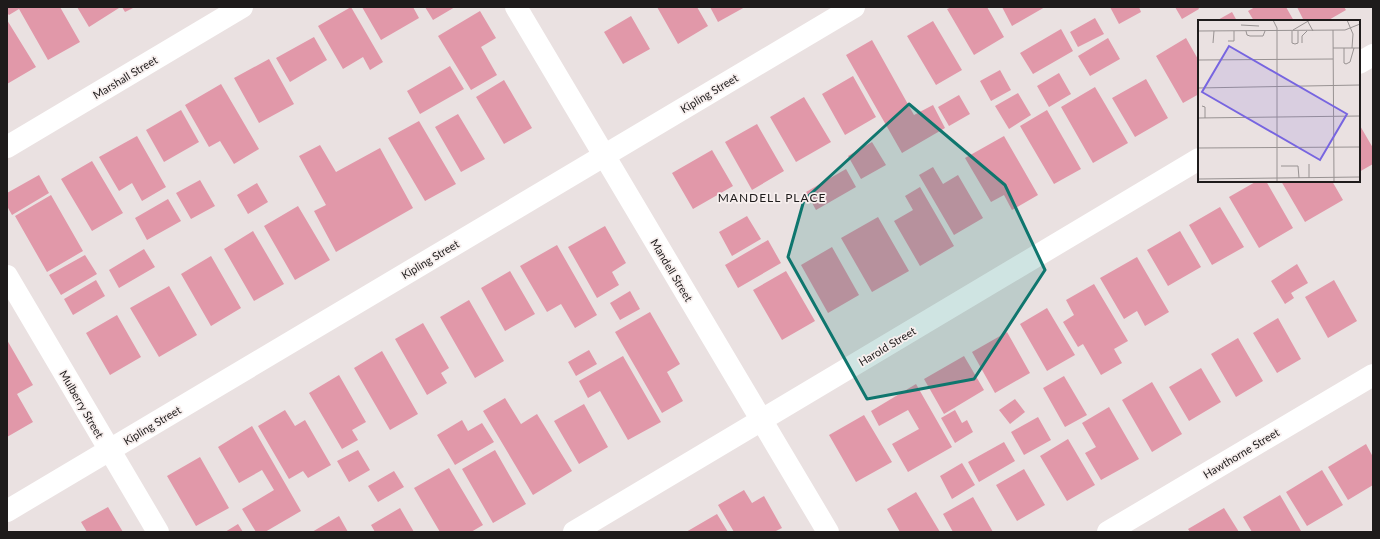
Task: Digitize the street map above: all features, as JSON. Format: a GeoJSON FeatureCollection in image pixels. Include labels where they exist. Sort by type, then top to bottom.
{"type":"FeatureCollection","features":[{"type":"Feature","properties":{"kind":"street","name":"Marshall Street"},"geometry":{"type":"LineString","coordinates":[[7,147],[242,7]]}},
{"type":"Feature","properties":{"kind":"street","name":"Mandell Street"},"geometry":{"type":"LineString","coordinates":[[516,7],[828,532]]}},
{"type":"Feature","properties":{"kind":"street","name":"Kipling Street"},"geometry":{"type":"LineString","coordinates":[[7,511],[854,7]]}},
{"type":"Feature","properties":{"kind":"street"},"geometry":{"type":"LineString","coordinates":[[1360,62],[1373,55]]}},
{"type":"Feature","properties":{"kind":"street","name":"Harold Street"},"geometry":{"type":"LineString","coordinates":[[574,532],[1198,160]]}},
{"type":"Feature","properties":{"kind":"street","name":"Mulberry Street"},"geometry":{"type":"LineString","coordinates":[[7,276],[158,532]]}},
{"type":"Feature","properties":{"kind":"street","name":"Hawthorne Street"},"geometry":{"type":"LineString","coordinates":[[1108,532],[1373,375]]}},
{"type":"Feature","properties":{"kind":"highlighted area"},"geometry":{"type":"Polygon","coordinates":[[[909,104],[1005,185],[1045,270],[974,379],[867,399],[788,257],[804,200],[909,104]]]}},
{"type":"Feature","properties":{"kind":"building"},"geometry":{"type":"Polygon","coordinates":[[[7,7],[60,7],[80,42],[48,60],[19,9],[9,15],[7,13],[7,7]]]}},
{"type":"Feature","properties":{"kind":"building"},"geometry":{"type":"Polygon","coordinates":[[[77,7],[118,7],[119,8],[89,27],[77,7]]]}},
{"type":"Feature","properties":{"kind":"building"},"geometry":{"type":"Polygon","coordinates":[[[122,7],[135,7],[125,12],[122,7]]]}},
{"type":"Feature","properties":{"kind":"building"},"geometry":{"type":"Polygon","coordinates":[[[351,7],[383,62],[370,70],[363,57],[343,69],[318,26],[351,7]]]}},
{"type":"Feature","properties":{"kind":"building"},"geometry":{"type":"Polygon","coordinates":[[[362,7],[413,7],[419,18],[381,40],[362,7]]]}},
{"type":"Feature","properties":{"kind":"building"},"geometry":{"type":"Polygon","coordinates":[[[425,7],[455,7],[433,20],[425,7]]]}},
{"type":"Feature","properties":{"kind":"building"},"geometry":{"type":"Polygon","coordinates":[[[657,7],[697,7],[708,26],[678,44],[657,7]]]}},
{"type":"Feature","properties":{"kind":"building"},"geometry":{"type":"Polygon","coordinates":[[[710,7],[745,7],[718,22],[710,7]]]}},
{"type":"Feature","properties":{"kind":"building"},"geometry":{"type":"Polygon","coordinates":[[[952,7],[987,7],[1004,37],[974,55],[947,9],[952,7]]]}},
{"type":"Feature","properties":{"kind":"building"},"geometry":{"type":"Polygon","coordinates":[[[1002,7],[1045,7],[1012,26],[1002,7]]]}},
{"type":"Feature","properties":{"kind":"building"},"geometry":{"type":"Polygon","coordinates":[[[1110,7],[1139,7],[1141,12],[1119,24],[1110,7]]]}},
{"type":"Feature","properties":{"kind":"building"},"geometry":{"type":"Polygon","coordinates":[[[1175,7],[1198,7],[1199,9],[1182,19],[1175,7]]]}},
{"type":"Feature","properties":{"kind":"building"},"geometry":{"type":"Polygon","coordinates":[[[1255,7],[1286,7],[1293,20],[1253,20],[1248,11],[1255,7]]]}},
{"type":"Feature","properties":{"kind":"building"},"geometry":{"type":"Polygon","coordinates":[[[1297,7],[1344,7],[1346,10],[1329,20],[1304,20],[1297,7]]]}},
{"type":"Feature","properties":{"kind":"building"},"geometry":{"type":"Polygon","coordinates":[[[480,11],[496,38],[481,47],[497,75],[471,90],[438,36],[480,11]]]}},
{"type":"Feature","properties":{"kind":"building"},"geometry":{"type":"Polygon","coordinates":[[[1232,12],[1236,20],[1218,20],[1232,12]]]}},
{"type":"Feature","properties":{"kind":"building"},"geometry":{"type":"Polygon","coordinates":[[[631,16],[650,49],[623,64],[604,32],[631,16]]]}},
{"type":"Feature","properties":{"kind":"building"},"geometry":{"type":"Polygon","coordinates":[[[1095,18],[1104,34],[1078,47],[1070,32],[1095,18]]]}},
{"type":"Feature","properties":{"kind":"building"},"geometry":{"type":"Polygon","coordinates":[[[7,20],[36,67],[7,84],[7,20]]]}},
{"type":"Feature","properties":{"kind":"building"},"geometry":{"type":"Polygon","coordinates":[[[933,21],[962,70],[936,85],[907,36],[933,21]]]}},
{"type":"Feature","properties":{"kind":"building"},"geometry":{"type":"Polygon","coordinates":[[[1061,29],[1073,51],[1033,74],[1020,53],[1061,29]]]}},
{"type":"Feature","properties":{"kind":"building"},"geometry":{"type":"Polygon","coordinates":[[[314,37],[327,60],[290,82],[276,58],[314,37]]]}},
{"type":"Feature","properties":{"kind":"building"},"geometry":{"type":"Polygon","coordinates":[[[1108,38],[1120,59],[1090,76],[1078,56],[1108,38]]]}},
{"type":"Feature","properties":{"kind":"building"},"geometry":{"type":"Polygon","coordinates":[[[1186,38],[1198,59],[1198,95],[1183,103],[1156,56],[1186,38]]]}},
{"type":"Feature","properties":{"kind":"building"},"geometry":{"type":"Polygon","coordinates":[[[872,40],[914,115],[933,105],[945,128],[902,153],[846,55],[872,40]]]}},
{"type":"Feature","properties":{"kind":"building"},"geometry":{"type":"Polygon","coordinates":[[[269,59],[294,104],[259,123],[234,78],[269,59]]]}},
{"type":"Feature","properties":{"kind":"building"},"geometry":{"type":"Polygon","coordinates":[[[450,66],[464,89],[420,114],[407,91],[450,66]]]}},
{"type":"Feature","properties":{"kind":"building"},"geometry":{"type":"Polygon","coordinates":[[[1000,70],[1011,90],[991,101],[980,81],[1000,70]]]}},
{"type":"Feature","properties":{"kind":"building"},"geometry":{"type":"Polygon","coordinates":[[[1059,73],[1071,94],[1049,107],[1037,86],[1059,73]]]}},
{"type":"Feature","properties":{"kind":"building"},"geometry":{"type":"Polygon","coordinates":[[[853,76],[876,117],[845,135],[822,94],[853,76]]]}},
{"type":"Feature","properties":{"kind":"building"},"geometry":{"type":"Polygon","coordinates":[[[1146,79],[1168,118],[1135,137],[1112,98],[1146,79]]]}},
{"type":"Feature","properties":{"kind":"building"},"geometry":{"type":"Polygon","coordinates":[[[504,80],[532,128],[504,144],[476,97],[504,80]]]}},
{"type":"Feature","properties":{"kind":"building"},"geometry":{"type":"Polygon","coordinates":[[[221,84],[259,149],[234,164],[220,141],[209,147],[185,105],[221,84]]]}},
{"type":"Feature","properties":{"kind":"building"},"geometry":{"type":"Polygon","coordinates":[[[1095,87],[1128,143],[1093,163],[1061,107],[1095,87]]]}},
{"type":"Feature","properties":{"kind":"building"},"geometry":{"type":"Polygon","coordinates":[[[1018,93],[1031,115],[1009,129],[995,106],[1018,93]]]}},
{"type":"Feature","properties":{"kind":"building"},"geometry":{"type":"Polygon","coordinates":[[[959,95],[970,114],[949,126],[938,107],[959,95]]]}},
{"type":"Feature","properties":{"kind":"building"},"geometry":{"type":"Polygon","coordinates":[[[804,97],[831,142],[796,162],[770,117],[804,97]]]}},
{"type":"Feature","properties":{"kind":"building"},"geometry":{"type":"Polygon","coordinates":[[[181,110],[199,142],[164,162],[146,130],[181,110]]]}},
{"type":"Feature","properties":{"kind":"building"},"geometry":{"type":"Polygon","coordinates":[[[1047,110],[1081,169],[1054,184],[1020,126],[1047,110]]]}},
{"type":"Feature","properties":{"kind":"building"},"geometry":{"type":"Polygon","coordinates":[[[458,114],[485,159],[461,172],[435,127],[458,114]]]}},
{"type":"Feature","properties":{"kind":"building"},"geometry":{"type":"Polygon","coordinates":[[[419,121],[456,184],[425,201],[388,138],[419,121]]]}},
{"type":"Feature","properties":{"kind":"building"},"geometry":{"type":"Polygon","coordinates":[[[757,124],[784,171],[752,190],[725,142],[757,124]]]}},
{"type":"Feature","properties":{"kind":"building"},"geometry":{"type":"Polygon","coordinates":[[[1360,126],[1373,148],[1373,164],[1360,171],[1360,126]]]}},
{"type":"Feature","properties":{"kind":"building"},"geometry":{"type":"Polygon","coordinates":[[[137,136],[166,187],[142,201],[132,183],[119,191],[99,157],[137,136]]]}},
{"type":"Feature","properties":{"kind":"building"},"geometry":{"type":"Polygon","coordinates":[[[1004,136],[1038,195],[1012,210],[1004,195],[991,202],[965,158],[1004,136]]]}},
{"type":"Feature","properties":{"kind":"building"},"geometry":{"type":"Polygon","coordinates":[[[872,142],[886,165],[861,179],[848,156],[872,142]]]}},
{"type":"Feature","properties":{"kind":"building"},"geometry":{"type":"Polygon","coordinates":[[[320,145],[336,172],[380,148],[413,208],[336,252],[314,211],[326,205],[299,156],[320,145]]]}},
{"type":"Feature","properties":{"kind":"building"},"geometry":{"type":"Polygon","coordinates":[[[712,150],[733,186],[693,209],[672,173],[712,150]]]}},
{"type":"Feature","properties":{"kind":"building"},"geometry":{"type":"Polygon","coordinates":[[[92,161],[123,213],[92,231],[61,179],[92,161]]]}},
{"type":"Feature","properties":{"kind":"building"},"geometry":{"type":"Polygon","coordinates":[[[933,167],[943,184],[958,175],[983,218],[954,235],[919,175],[933,167]]]}},
{"type":"Feature","properties":{"kind":"building"},"geometry":{"type":"Polygon","coordinates":[[[846,169],[856,187],[816,210],[806,192],[846,169]]]}},
{"type":"Feature","properties":{"kind":"building"},"geometry":{"type":"Polygon","coordinates":[[[39,175],[49,193],[12,215],[7,206],[7,193],[39,175]]]}},
{"type":"Feature","properties":{"kind":"building"},"geometry":{"type":"Polygon","coordinates":[[[200,180],[215,206],[191,219],[176,193],[200,180]]]}},
{"type":"Feature","properties":{"kind":"building"},"geometry":{"type":"Polygon","coordinates":[[[1255,182],[1267,182],[1293,228],[1259,248],[1229,197],[1255,182]]]}},
{"type":"Feature","properties":{"kind":"building"},"geometry":{"type":"Polygon","coordinates":[[[1282,182],[1333,182],[1343,200],[1305,222],[1282,182]]]}},
{"type":"Feature","properties":{"kind":"building"},"geometry":{"type":"Polygon","coordinates":[[[257,183],[268,202],[248,214],[237,195],[257,183]]]}},
{"type":"Feature","properties":{"kind":"building"},"geometry":{"type":"Polygon","coordinates":[[[920,187],[954,246],[920,266],[894,221],[913,210],[905,196],[920,187]]]}},
{"type":"Feature","properties":{"kind":"building"},"geometry":{"type":"Polygon","coordinates":[[[51,195],[83,251],[47,272],[15,216],[51,195]]]}},
{"type":"Feature","properties":{"kind":"building"},"geometry":{"type":"Polygon","coordinates":[[[168,199],[181,221],[147,240],[135,218],[168,199]]]}},
{"type":"Feature","properties":{"kind":"building"},"geometry":{"type":"Polygon","coordinates":[[[298,206],[330,260],[295,280],[264,226],[298,206]]]}},
{"type":"Feature","properties":{"kind":"building"},"geometry":{"type":"Polygon","coordinates":[[[1220,207],[1244,247],[1212,265],[1189,225],[1220,207]]]}},
{"type":"Feature","properties":{"kind":"building"},"geometry":{"type":"Polygon","coordinates":[[[747,216],[761,239],[732,256],[719,232],[747,216]]]}},
{"type":"Feature","properties":{"kind":"building"},"geometry":{"type":"Polygon","coordinates":[[[878,217],[909,271],[872,292],[841,238],[878,217]]]}},
{"type":"Feature","properties":{"kind":"building"},"geometry":{"type":"Polygon","coordinates":[[[605,226],[626,263],[612,272],[619,285],[597,298],[568,247],[605,226]]]}},
{"type":"Feature","properties":{"kind":"building"},"geometry":{"type":"Polygon","coordinates":[[[253,231],[284,284],[254,301],[224,249],[253,231]]]}},
{"type":"Feature","properties":{"kind":"building"},"geometry":{"type":"Polygon","coordinates":[[[1180,231],[1201,267],[1168,286],[1147,250],[1180,231]]]}},
{"type":"Feature","properties":{"kind":"building"},"geometry":{"type":"Polygon","coordinates":[[[768,240],[781,263],[738,288],[725,265],[768,240]]]}},
{"type":"Feature","properties":{"kind":"building"},"geometry":{"type":"Polygon","coordinates":[[[557,245],[597,315],[575,328],[561,304],[547,312],[520,266],[557,245]]]}},
{"type":"Feature","properties":{"kind":"building"},"geometry":{"type":"Polygon","coordinates":[[[832,247],[859,295],[828,313],[801,265],[832,247]]]}},
{"type":"Feature","properties":{"kind":"building"},"geometry":{"type":"Polygon","coordinates":[[[144,249],[155,267],[119,288],[109,270],[144,249]]]}},
{"type":"Feature","properties":{"kind":"building"},"geometry":{"type":"Polygon","coordinates":[[[85,255],[97,274],[61,295],[49,275],[85,255]]]}},
{"type":"Feature","properties":{"kind":"building"},"geometry":{"type":"Polygon","coordinates":[[[211,256],[241,308],[211,326],[181,274],[211,256]]]}},
{"type":"Feature","properties":{"kind":"building"},"geometry":{"type":"Polygon","coordinates":[[[1137,257],[1169,312],[1145,326],[1137,311],[1124,319],[1100,278],[1137,257]]]}},
{"type":"Feature","properties":{"kind":"building"},"geometry":{"type":"Polygon","coordinates":[[[1297,264],[1308,283],[1291,293],[1294,298],[1285,304],[1271,281],[1297,264]]]}},
{"type":"Feature","properties":{"kind":"building"},"geometry":{"type":"Polygon","coordinates":[[[510,271],[535,314],[505,331],[481,288],[510,271]]]}},
{"type":"Feature","properties":{"kind":"building"},"geometry":{"type":"Polygon","coordinates":[[[786,271],[815,321],[782,340],[753,290],[786,271]]]}},
{"type":"Feature","properties":{"kind":"building"},"geometry":{"type":"Polygon","coordinates":[[[96,280],[105,296],[73,315],[64,299],[96,280]]]}},
{"type":"Feature","properties":{"kind":"building"},"geometry":{"type":"Polygon","coordinates":[[[1334,280],[1357,321],[1328,338],[1305,297],[1334,280]]]}},
{"type":"Feature","properties":{"kind":"building"},"geometry":{"type":"Polygon","coordinates":[[[1094,284],[1128,341],[1114,349],[1122,363],[1101,375],[1083,344],[1078,347],[1063,322],[1074,315],[1066,300],[1094,284]]]}},
{"type":"Feature","properties":{"kind":"building"},"geometry":{"type":"Polygon","coordinates":[[[169,286],[197,335],[159,357],[130,308],[169,286]]]}},
{"type":"Feature","properties":{"kind":"building"},"geometry":{"type":"Polygon","coordinates":[[[630,291],[640,309],[620,320],[610,303],[630,291]]]}},
{"type":"Feature","properties":{"kind":"building"},"geometry":{"type":"Polygon","coordinates":[[[469,300],[504,361],[475,378],[440,317],[469,300]]]}},
{"type":"Feature","properties":{"kind":"building"},"geometry":{"type":"Polygon","coordinates":[[[1047,308],[1075,355],[1047,371],[1020,324],[1047,308]]]}},
{"type":"Feature","properties":{"kind":"building"},"geometry":{"type":"Polygon","coordinates":[[[650,312],[680,364],[667,372],[683,401],[662,413],[615,332],[650,312]]]}},
{"type":"Feature","properties":{"kind":"building"},"geometry":{"type":"Polygon","coordinates":[[[117,315],[141,357],[110,375],[86,333],[117,315]]]}},
{"type":"Feature","properties":{"kind":"building"},"geometry":{"type":"Polygon","coordinates":[[[1278,318],[1301,359],[1277,373],[1253,333],[1278,318]]]}},
{"type":"Feature","properties":{"kind":"building"},"geometry":{"type":"Polygon","coordinates":[[[423,323],[449,368],[441,373],[447,383],[427,395],[395,339],[423,323]]]}},
{"type":"Feature","properties":{"kind":"building"},"geometry":{"type":"Polygon","coordinates":[[[1007,332],[1030,373],[995,393],[972,352],[1007,332]]]}},
{"type":"Feature","properties":{"kind":"building"},"geometry":{"type":"Polygon","coordinates":[[[1238,338],[1263,381],[1236,397],[1211,354],[1238,338]]]}},
{"type":"Feature","properties":{"kind":"building"},"geometry":{"type":"Polygon","coordinates":[[[7,340],[33,385],[17,394],[33,422],[7,437],[7,340]]]}},
{"type":"Feature","properties":{"kind":"building"},"geometry":{"type":"Polygon","coordinates":[[[589,350],[597,364],[576,376],[568,362],[589,350]]]}},
{"type":"Feature","properties":{"kind":"building"},"geometry":{"type":"Polygon","coordinates":[[[382,351],[418,414],[390,430],[354,368],[382,351]]]}},
{"type":"Feature","properties":{"kind":"building"},"geometry":{"type":"Polygon","coordinates":[[[623,356],[661,422],[628,440],[600,391],[588,398],[579,381],[623,356]]]}},
{"type":"Feature","properties":{"kind":"building"},"geometry":{"type":"Polygon","coordinates":[[[964,356],[984,390],[944,414],[924,379],[964,356]]]}},
{"type":"Feature","properties":{"kind":"building"},"geometry":{"type":"Polygon","coordinates":[[[1201,368],[1221,402],[1189,421],[1169,387],[1201,368]]]}},
{"type":"Feature","properties":{"kind":"building"},"geometry":{"type":"Polygon","coordinates":[[[339,375],[366,422],[352,430],[358,440],[342,449],[309,393],[339,375]]]}},
{"type":"Feature","properties":{"kind":"building"},"geometry":{"type":"Polygon","coordinates":[[[1064,376],[1087,415],[1065,427],[1043,388],[1064,376]]]}},
{"type":"Feature","properties":{"kind":"building"},"geometry":{"type":"Polygon","coordinates":[[[1152,382],[1182,434],[1152,452],[1122,400],[1152,382]]]}},
{"type":"Feature","properties":{"kind":"building"},"geometry":{"type":"Polygon","coordinates":[[[916,384],[952,447],[908,472],[892,444],[919,429],[908,410],[879,426],[871,411],[916,384]]]}},
{"type":"Feature","properties":{"kind":"building"},"geometry":{"type":"Polygon","coordinates":[[[505,398],[521,424],[537,414],[572,471],[533,495],[483,411],[505,398]]]}},
{"type":"Feature","properties":{"kind":"building"},"geometry":{"type":"Polygon","coordinates":[[[1015,399],[1025,412],[1010,424],[999,410],[1015,399]]]}},
{"type":"Feature","properties":{"kind":"building"},"geometry":{"type":"Polygon","coordinates":[[[584,404],[608,447],[579,464],[554,421],[584,404]]]}},
{"type":"Feature","properties":{"kind":"building"},"geometry":{"type":"Polygon","coordinates":[[[1109,407],[1139,459],[1101,480],[1085,453],[1096,447],[1082,423],[1109,407]]]}},
{"type":"Feature","properties":{"kind":"building"},"geometry":{"type":"Polygon","coordinates":[[[285,410],[295,426],[305,420],[331,465],[308,478],[303,471],[289,479],[258,426],[285,410]]]}},
{"type":"Feature","properties":{"kind":"building"},"geometry":{"type":"Polygon","coordinates":[[[955,410],[962,423],[967,420],[973,432],[955,443],[941,418],[955,410]]]}},
{"type":"Feature","properties":{"kind":"building"},"geometry":{"type":"Polygon","coordinates":[[[864,415],[892,462],[856,482],[829,435],[864,415]]]}},
{"type":"Feature","properties":{"kind":"building"},"geometry":{"type":"Polygon","coordinates":[[[1038,417],[1051,440],[1024,455],[1011,432],[1038,417]]]}},
{"type":"Feature","properties":{"kind":"building"},"geometry":{"type":"Polygon","coordinates":[[[462,420],[468,431],[482,423],[494,442],[455,465],[437,435],[462,420]]]}},
{"type":"Feature","properties":{"kind":"building"},"geometry":{"type":"Polygon","coordinates":[[[252,426],[301,511],[265,532],[256,532],[242,509],[274,490],[262,470],[239,483],[218,447],[252,426]]]}},
{"type":"Feature","properties":{"kind":"building"},"geometry":{"type":"Polygon","coordinates":[[[1068,439],[1095,485],[1067,501],[1040,456],[1068,439]]]}},
{"type":"Feature","properties":{"kind":"building"},"geometry":{"type":"Polygon","coordinates":[[[1004,442],[1015,461],[979,482],[968,462],[1004,442]]]}},
{"type":"Feature","properties":{"kind":"building"},"geometry":{"type":"Polygon","coordinates":[[[1366,444],[1373,457],[1373,485],[1348,500],[1328,467],[1366,444]]]}},
{"type":"Feature","properties":{"kind":"building"},"geometry":{"type":"Polygon","coordinates":[[[358,450],[370,470],[349,482],[337,461],[358,450]]]}},
{"type":"Feature","properties":{"kind":"building"},"geometry":{"type":"Polygon","coordinates":[[[495,450],[526,504],[493,523],[462,469],[495,450]]]}},
{"type":"Feature","properties":{"kind":"building"},"geometry":{"type":"Polygon","coordinates":[[[200,457],[229,508],[196,526],[167,476],[200,457]]]}},
{"type":"Feature","properties":{"kind":"building"},"geometry":{"type":"Polygon","coordinates":[[[962,463],[975,485],[952,499],[940,476],[962,463]]]}},
{"type":"Feature","properties":{"kind":"building"},"geometry":{"type":"Polygon","coordinates":[[[449,468],[483,525],[471,532],[440,532],[414,488],[449,468]]]}},
{"type":"Feature","properties":{"kind":"building"},"geometry":{"type":"Polygon","coordinates":[[[1024,469],[1045,505],[1017,521],[996,485],[1024,469]]]}},
{"type":"Feature","properties":{"kind":"building"},"geometry":{"type":"Polygon","coordinates":[[[1322,470],[1343,505],[1307,526],[1286,492],[1322,470]]]}},
{"type":"Feature","properties":{"kind":"building"},"geometry":{"type":"Polygon","coordinates":[[[394,471],[404,487],[378,502],[368,486],[394,471]]]}},
{"type":"Feature","properties":{"kind":"building"},"geometry":{"type":"Polygon","coordinates":[[[744,490],[752,503],[764,496],[782,528],[774,532],[734,532],[718,505],[744,490]]]}},
{"type":"Feature","properties":{"kind":"building"},"geometry":{"type":"Polygon","coordinates":[[[916,492],[940,532],[900,532],[887,509],[916,492]]]}},
{"type":"Feature","properties":{"kind":"building"},"geometry":{"type":"Polygon","coordinates":[[[1280,495],[1301,531],[1252,532],[1243,517],[1280,495]]]}},
{"type":"Feature","properties":{"kind":"building"},"geometry":{"type":"Polygon","coordinates":[[[973,497],[993,532],[953,532],[943,514],[973,497]]]}},
{"type":"Feature","properties":{"kind":"building"},"geometry":{"type":"Polygon","coordinates":[[[108,507],[123,532],[87,532],[81,522],[108,507]]]}},
{"type":"Feature","properties":{"kind":"building"},"geometry":{"type":"Polygon","coordinates":[[[400,508],[414,532],[375,532],[371,525],[400,508]]]}},
{"type":"Feature","properties":{"kind":"building"},"geometry":{"type":"Polygon","coordinates":[[[1224,508],[1239,532],[1190,532],[1188,529],[1224,508]]]}},
{"type":"Feature","properties":{"kind":"building"},"geometry":{"type":"Polygon","coordinates":[[[717,514],[728,532],[686,532],[717,514]]]}},
{"type":"Feature","properties":{"kind":"building"},"geometry":{"type":"Polygon","coordinates":[[[339,516],[348,532],[312,532],[339,516]]]}},
{"type":"Feature","properties":{"kind":"building"},"geometry":{"type":"Polygon","coordinates":[[[238,524],[243,532],[225,532],[238,524]]]}},
{"type":"Feature","properties":{"kind":"district","name":"MANDELL PLACE"},"geometry":{"type":"Point","coordinates":[772,197]}}]}
